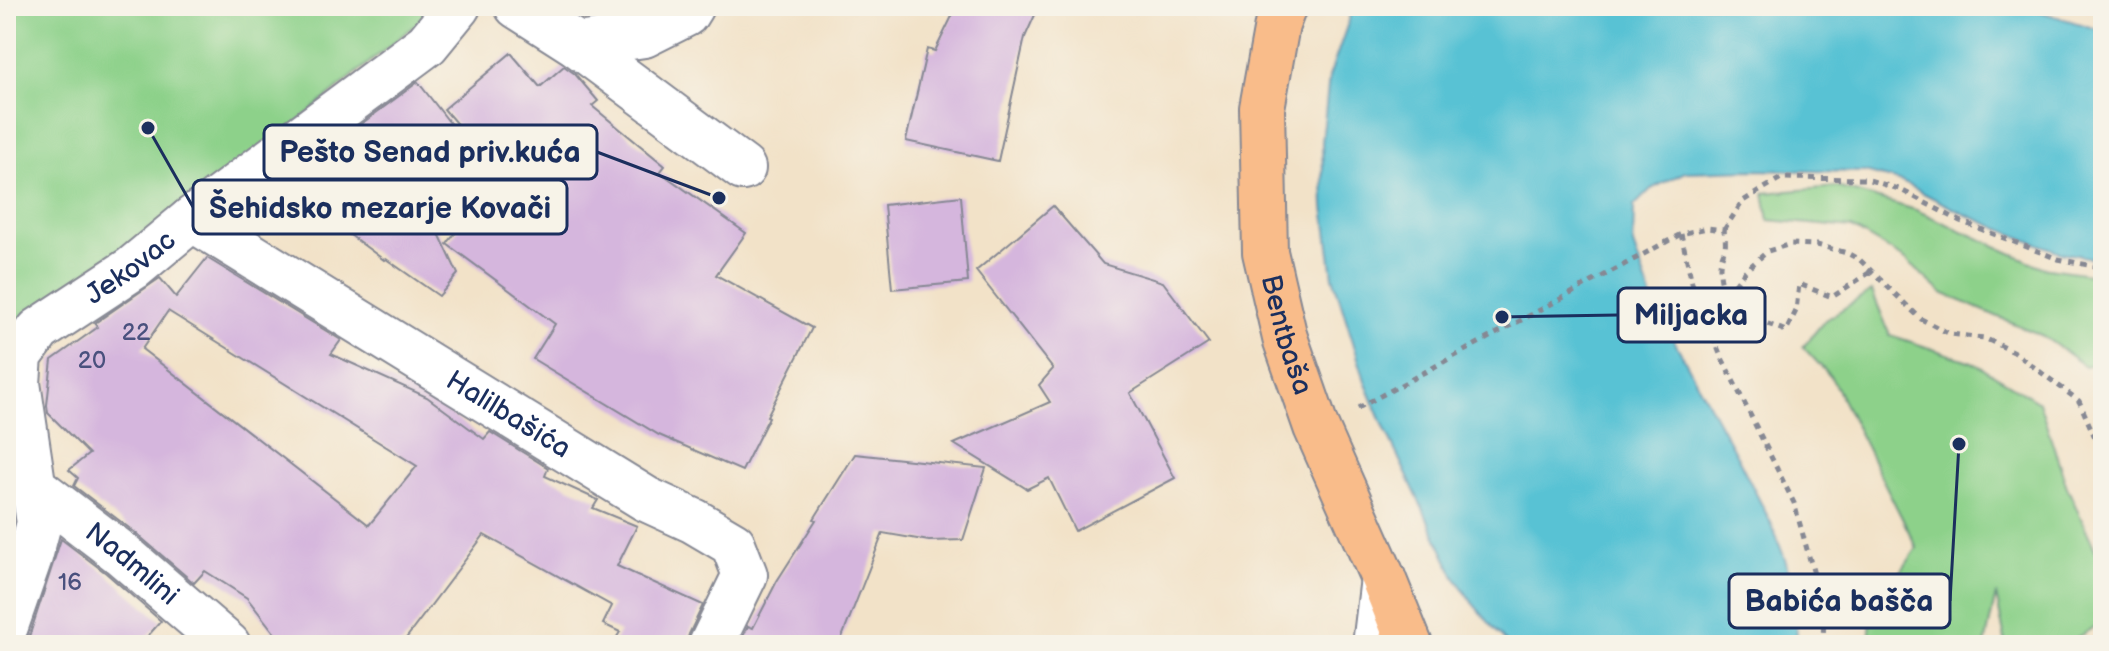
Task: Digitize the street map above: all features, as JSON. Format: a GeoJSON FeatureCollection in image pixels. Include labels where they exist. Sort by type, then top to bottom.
{"type":"FeatureCollection","features":[{"type":"Feature","properties":{"kind":"main road","name":"Bentbaša"},"geometry":{"type":"LineString","coordinates":[[1284,6],[1277,25],[1262,108],[1265,252],[1285,338],[1316,427],[1410,645]]}},
{"type":"Feature","properties":{"kind":"street","name":"Jekovac"},"geometry":{"type":"LineString","coordinates":[[6,626],[39,523],[18,383],[20,356],[39,330],[133,268],[192,219],[427,44],[458,6]]}},
{"type":"Feature","properties":{"kind":"street"},"geometry":{"type":"LineString","coordinates":[[517,6],[578,45],[743,168]]}},
{"type":"Feature","properties":{"kind":"street"},"geometry":{"type":"LineString","coordinates":[[578,45],[644,35],[686,14],[691,6]]}},
{"type":"Feature","properties":{"kind":"street","name":"Halilbašića"},"geometry":{"type":"LineString","coordinates":[[192,219],[646,499],[694,521],[733,544],[745,575],[711,645]]}},
{"type":"Feature","properties":{"kind":"street","name":"Nadmlini"},"geometry":{"type":"LineString","coordinates":[[33,486],[122,554],[228,645]]}},
{"type":"Feature","properties":{"kind":"street"},"geometry":{"type":"LineString","coordinates":[[1375,645],[1383,578]]}},
{"type":"Feature","properties":{"kind":"path"},"geometry":{"type":"LineString","coordinates":[[1872,271],[1832,297],[1799,284],[1796,311],[1786,331],[1736,307],[1727,294],[1722,285],[1719,264],[1726,245],[1724,230],[1743,201],[1781,178],[1866,179],[1899,189],[1960,221],[2058,259],[2103,268]]}},
{"type":"Feature","properties":{"kind":"path"},"geometry":{"type":"LineString","coordinates":[[1358,408],[1681,234],[1707,228],[1724,230]]}},
{"type":"Feature","properties":{"kind":"path"},"geometry":{"type":"LineString","coordinates":[[1681,234],[1693,287],[1720,354],[1794,503],[1824,610],[1823,645]]}},
{"type":"Feature","properties":{"kind":"path"},"geometry":{"type":"LineString","coordinates":[[1727,294],[1745,271],[1768,251],[1791,244],[1817,245],[1847,253],[1872,271],[1921,319],[1950,334],[1984,338],[2014,352],[2079,401],[2097,442],[2103,482]]}},
{"type":"Feature","properties":{"kind":"green space"},"geometry":{"type":"Polygon","coordinates":[[[6,6],[438,6],[143,249],[6,354],[6,6]]]}},
{"type":"Feature","properties":{"kind":"green space"},"geometry":{"type":"Polygon","coordinates":[[[562,6],[646,6],[634,12],[583,18],[562,6]]]}},
{"type":"Feature","properties":{"kind":"green space"},"geometry":{"type":"Polygon","coordinates":[[[1837,187],[1916,210],[2042,267],[2103,276],[2103,362],[2085,366],[2043,336],[1942,293],[1906,260],[1852,228],[1769,220],[1764,193],[1837,187]]]}},
{"type":"Feature","properties":{"kind":"green space"},"geometry":{"type":"Polygon","coordinates":[[[1872,291],[1890,335],[1972,362],[2039,402],[2067,487],[2103,567],[2103,622],[2064,645],[2006,645],[1996,594],[1985,645],[1869,645],[1871,616],[1917,548],[1831,377],[1803,347],[1825,320],[1872,291]]]}},
{"type":"Feature","properties":{"kind":"green space"},"geometry":{"type":"Polygon","coordinates":[[[6,446],[21,499],[6,569],[6,446]]]}},
{"type":"Feature","properties":{"kind":"water"},"geometry":{"type":"Polygon","coordinates":[[[1354,6],[2022,6],[2103,31],[2103,260],[2060,252],[2027,240],[1962,213],[1902,182],[1865,172],[1685,172],[1651,189],[1634,206],[1633,245],[1653,302],[1772,525],[1786,562],[1798,645],[1508,645],[1455,577],[1366,384],[1333,277],[1324,207],[1322,143],[1329,77],[1354,6]]]}},
{"type":"Feature","properties":{"kind":"building"},"geometry":{"type":"Polygon","coordinates":[[[957,6],[1039,6],[1025,37],[998,161],[906,141],[927,49],[935,51],[957,6]]]}},
{"type":"Feature","properties":{"kind":"building"},"geometry":{"type":"Polygon","coordinates":[[[511,53],[540,87],[564,66],[575,74],[598,101],[592,106],[665,166],[660,172],[746,233],[716,275],[812,328],[742,471],[659,435],[533,359],[555,324],[447,244],[500,175],[444,109],[511,53]]]}},
{"type":"Feature","properties":{"kind":"building"},"geometry":{"type":"Polygon","coordinates":[[[418,82],[453,127],[406,163],[458,274],[439,296],[323,215],[315,224],[279,190],[292,175],[418,82]]]}},
{"type":"Feature","properties":{"kind":"building"},"geometry":{"type":"Polygon","coordinates":[[[961,196],[968,282],[892,289],[884,205],[961,196]]]}},
{"type":"Feature","properties":{"kind":"building"},"geometry":{"type":"Polygon","coordinates":[[[1053,206],[1103,264],[1163,282],[1209,343],[1130,393],[1175,478],[1075,531],[1049,478],[1027,489],[954,444],[1050,402],[1039,385],[1053,369],[976,271],[1053,206]]]}},
{"type":"Feature","properties":{"kind":"building"},"geometry":{"type":"Polygon","coordinates":[[[207,258],[341,340],[331,354],[427,397],[484,439],[490,432],[548,468],[545,476],[598,500],[593,508],[637,526],[617,566],[703,605],[686,645],[612,645],[620,632],[603,624],[612,606],[484,535],[401,645],[284,645],[247,598],[205,571],[194,583],[74,486],[78,478],[69,470],[89,454],[48,413],[52,360],[98,327],[95,323],[160,278],[176,297],[207,258]],[[168,311],[142,349],[369,525],[417,466],[168,311]]]}},
{"type":"Feature","properties":{"kind":"building"},"geometry":{"type":"Polygon","coordinates":[[[855,454],[986,468],[963,540],[929,541],[883,533],[839,645],[739,645],[748,626],[753,628],[777,581],[855,454]]]}},
{"type":"Feature","properties":{"kind":"building"},"geometry":{"type":"Polygon","coordinates":[[[61,539],[161,621],[140,645],[22,645],[30,634],[61,539]]]}},
{"type":"Feature","properties":{"kind":"place","name":"Šehidsko mezarje Kovači"},"geometry":{"type":"Point","coordinates":[148,128]}},
{"type":"Feature","properties":{"kind":"place","name":"Pešto Senad priv.kuća"},"geometry":{"type":"Point","coordinates":[719,198]}},
{"type":"Feature","properties":{"kind":"place","name":"Miljacka"},"geometry":{"type":"Point","coordinates":[1502,317]}},
{"type":"Feature","properties":{"kind":"place","name":"Babića bašča"},"geometry":{"type":"Point","coordinates":[1959,444]}}]}
